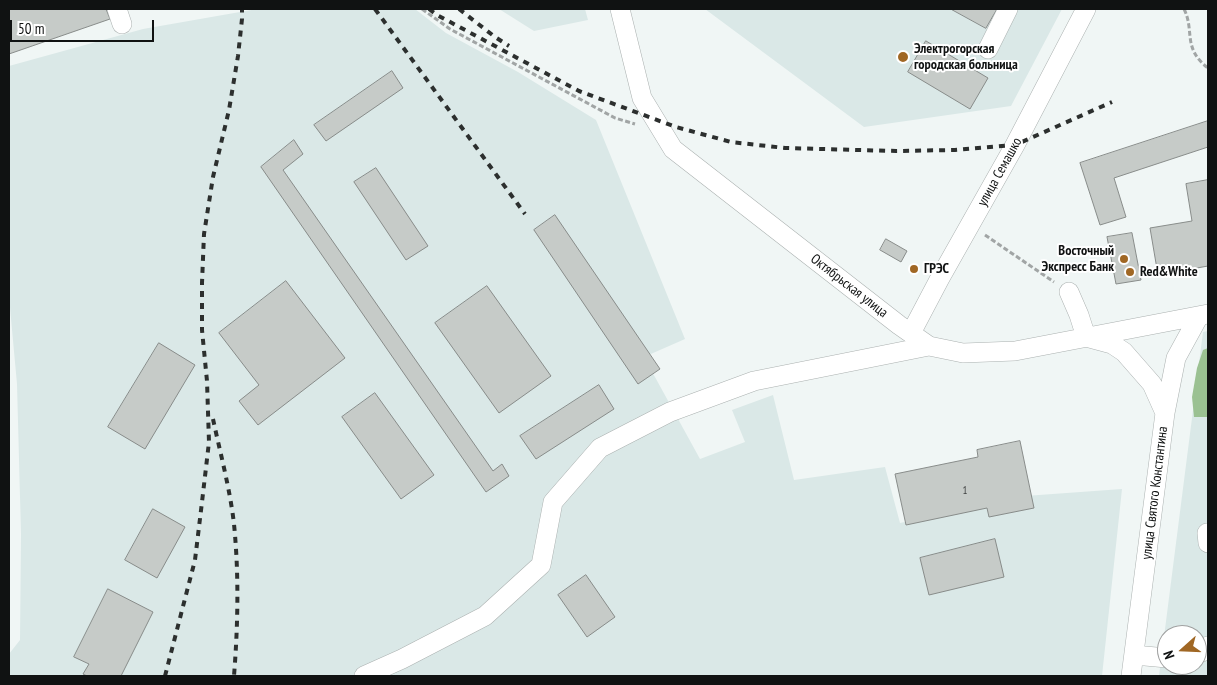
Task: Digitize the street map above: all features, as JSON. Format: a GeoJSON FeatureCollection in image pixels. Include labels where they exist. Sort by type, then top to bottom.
{"type":"FeatureCollection","features":[{"type":"Feature","properties":{"kind":"street","name":"Октябрьская улица"},"geometry":{"type":"LineString","coordinates":[[620,9],[642,98],[673,149],[899,326],[929,346],[963,353],[1006,351],[1204,315]]}},
{"type":"Feature","properties":{"kind":"street"},"geometry":{"type":"LineString","coordinates":[[988,49],[1008,9]]}},
{"type":"Feature","properties":{"kind":"street","name":"улица Семашко"},"geometry":{"type":"LineString","coordinates":[[911,333],[1015,146],[1086,9]]}},
{"type":"Feature","properties":{"kind":"street"},"geometry":{"type":"LineString","coordinates":[[1069,292],[1086,337],[1112,344],[1124,352],[1152,384],[1165,413]]}},
{"type":"Feature","properties":{"kind":"street","name":"улица Святого Константина"},"geometry":{"type":"LineString","coordinates":[[1131,676],[1165,413],[1176,358],[1204,315]]}},
{"type":"Feature","properties":{"kind":"street"},"geometry":{"type":"LineString","coordinates":[[364,676],[402,659],[485,616],[541,565],[553,502],[600,448],[670,412],[754,381],[929,346]]}},
{"type":"Feature","properties":{"kind":"street"},"geometry":{"type":"LineString","coordinates":[[1134,655],[1157,657]]}},
{"type":"Feature","properties":{"kind":"path"},"geometry":{"type":"LineString","coordinates":[[422,9],[450,29],[615,118],[636,124]]}},
{"type":"Feature","properties":{"kind":"path"},"geometry":{"type":"LineString","coordinates":[[1184,9],[1191,47],[1208,68]]}},
{"type":"Feature","properties":{"kind":"path"},"geometry":{"type":"LineString","coordinates":[[968,228],[984,235],[1069,292]]}},
{"type":"Feature","properties":{"kind":"shaded area"},"geometry":{"type":"Polygon","coordinates":[[[257,9],[415,9],[446,33],[518,72],[596,120],[685,339],[644,357],[700,459],[745,442],[732,410],[773,395],[794,480],[885,467],[900,523],[1025,496],[1122,489],[1102,676],[9,676],[9,654],[20,640],[21,534],[17,384],[9,297],[9,66],[143,29],[257,9]]]}},
{"type":"Feature","properties":{"kind":"shaded area"},"geometry":{"type":"Polygon","coordinates":[[[499,9],[585,9],[588,20],[534,31],[499,9]]]}},
{"type":"Feature","properties":{"kind":"shaded area","name":"Электрогорская городская больница"},"geometry":{"type":"Polygon","coordinates":[[[705,9],[1062,9],[1011,106],[864,127],[705,9]]]}},
{"type":"Feature","properties":{"kind":"shaded area"},"geometry":{"type":"Polygon","coordinates":[[[1208,331],[1208,676],[1159,676],[1207,675],[1207,625],[1166,625],[1203,332],[1208,331]]]}},
{"type":"Feature","properties":{"kind":"green space"},"geometry":{"type":"Polygon","coordinates":[[[1208,348],[1208,417],[1194,417],[1192,397],[1197,368],[1203,350],[1208,348]]]}},
{"type":"Feature","properties":{"kind":"building"},"geometry":{"type":"Polygon","coordinates":[[[9,9],[106,9],[110,19],[9,54],[9,9]]]}},
{"type":"Feature","properties":{"kind":"building"},"geometry":{"type":"Polygon","coordinates":[[[951,9],[997,9],[986,28],[951,9]]]}},
{"type":"Feature","properties":{"kind":"building"},"geometry":{"type":"Polygon","coordinates":[[[926,41],[988,78],[970,109],[908,72],[926,41]]]}},
{"type":"Feature","properties":{"kind":"building"},"geometry":{"type":"Polygon","coordinates":[[[392,71],[403,88],[326,141],[314,125],[392,71]]]}},
{"type":"Feature","properties":{"kind":"building"},"geometry":{"type":"Polygon","coordinates":[[[1208,121],[1208,147],[1114,178],[1126,217],[1100,225],[1080,163],[1208,121]]]}},
{"type":"Feature","properties":{"kind":"building"},"geometry":{"type":"Polygon","coordinates":[[[294,140],[303,154],[283,170],[493,471],[502,464],[509,476],[486,492],[261,167],[294,140]]]}},
{"type":"Feature","properties":{"kind":"building"},"geometry":{"type":"Polygon","coordinates":[[[376,168],[428,246],[406,260],[354,182],[376,168]]]}},
{"type":"Feature","properties":{"kind":"building"},"geometry":{"type":"Polygon","coordinates":[[[1208,180],[1208,266],[1158,275],[1150,228],[1192,221],[1186,184],[1208,180]]]}},
{"type":"Feature","properties":{"kind":"building"},"geometry":{"type":"Polygon","coordinates":[[[555,215],[660,369],[638,384],[534,230],[555,215]]]}},
{"type":"Feature","properties":{"kind":"building","name":"Восточный Экспресс Банк"},"geometry":{"type":"Polygon","coordinates":[[[1132,233],[1141,280],[1116,284],[1107,237],[1132,233]]]}},
{"type":"Feature","properties":{"kind":"building"},"geometry":{"type":"Polygon","coordinates":[[[886,239],[907,251],[901,262],[880,250],[886,239]]]}},
{"type":"Feature","properties":{"kind":"building"},"geometry":{"type":"Polygon","coordinates":[[[286,281],[345,358],[258,425],[239,401],[259,385],[219,333],[286,281]]]}},
{"type":"Feature","properties":{"kind":"building"},"geometry":{"type":"Polygon","coordinates":[[[487,286],[551,376],[499,413],[435,323],[487,286]]]}},
{"type":"Feature","properties":{"kind":"building"},"geometry":{"type":"Polygon","coordinates":[[[159,343],[195,365],[145,449],[108,427],[159,343]]]}},
{"type":"Feature","properties":{"kind":"building"},"geometry":{"type":"Polygon","coordinates":[[[599,385],[614,409],[536,459],[520,436],[599,385]]]}},
{"type":"Feature","properties":{"kind":"building"},"geometry":{"type":"Polygon","coordinates":[[[375,393],[434,475],[401,499],[342,417],[375,393]]]}},
{"type":"Feature","properties":{"kind":"building"},"geometry":{"type":"Polygon","coordinates":[[[1020,441],[1034,508],[989,517],[987,508],[906,525],[895,474],[978,457],[977,450],[1020,441]]]}},
{"type":"Feature","properties":{"kind":"building"},"geometry":{"type":"Polygon","coordinates":[[[153,509],[185,527],[157,578],[125,560],[153,509]]]}},
{"type":"Feature","properties":{"kind":"building"},"geometry":{"type":"Polygon","coordinates":[[[995,539],[1004,577],[929,595],[920,558],[995,539]]]}},
{"type":"Feature","properties":{"kind":"building"},"geometry":{"type":"Polygon","coordinates":[[[586,575],[615,617],[587,637],[558,595],[586,575]]]}},
{"type":"Feature","properties":{"kind":"building"},"geometry":{"type":"Polygon","coordinates":[[[108,589],[153,612],[121,676],[87,676],[83,674],[89,664],[74,657],[108,589]]]}},
{"type":"Feature","properties":{"kind":"railway"},"geometry":{"type":"LineString","coordinates":[[165,676],[195,560],[209,442],[207,381],[202,330],[204,234],[213,177],[229,110],[238,56],[242,9]]}},
{"type":"Feature","properties":{"kind":"railway"},"geometry":{"type":"LineString","coordinates":[[375,9],[525,214]]}},
{"type":"Feature","properties":{"kind":"railway"},"geometry":{"type":"LineString","coordinates":[[429,9],[579,91],[676,127],[731,142],[785,148],[896,151],[955,150],[1015,145],[1112,102]]}},
{"type":"Feature","properties":{"kind":"railway"},"geometry":{"type":"LineString","coordinates":[[459,9],[509,46]]}},
{"type":"Feature","properties":{"kind":"railway"},"geometry":{"type":"LineString","coordinates":[[213,419],[230,497],[236,543],[237,600],[234,676]]}},
{"type":"Feature","properties":{"kind":"place","name":"Электрогорская городская больница"},"geometry":{"type":"Point","coordinates":[903,57]}},
{"type":"Feature","properties":{"kind":"place","name":"Восточный Экспресс Банк"},"geometry":{"type":"Point","coordinates":[1124,259]}},
{"type":"Feature","properties":{"kind":"place","name":"ГРЭС"},"geometry":{"type":"Point","coordinates":[914,269]}},
{"type":"Feature","properties":{"kind":"place","name":"Red&White"},"geometry":{"type":"Point","coordinates":[1130,272]}}]}
